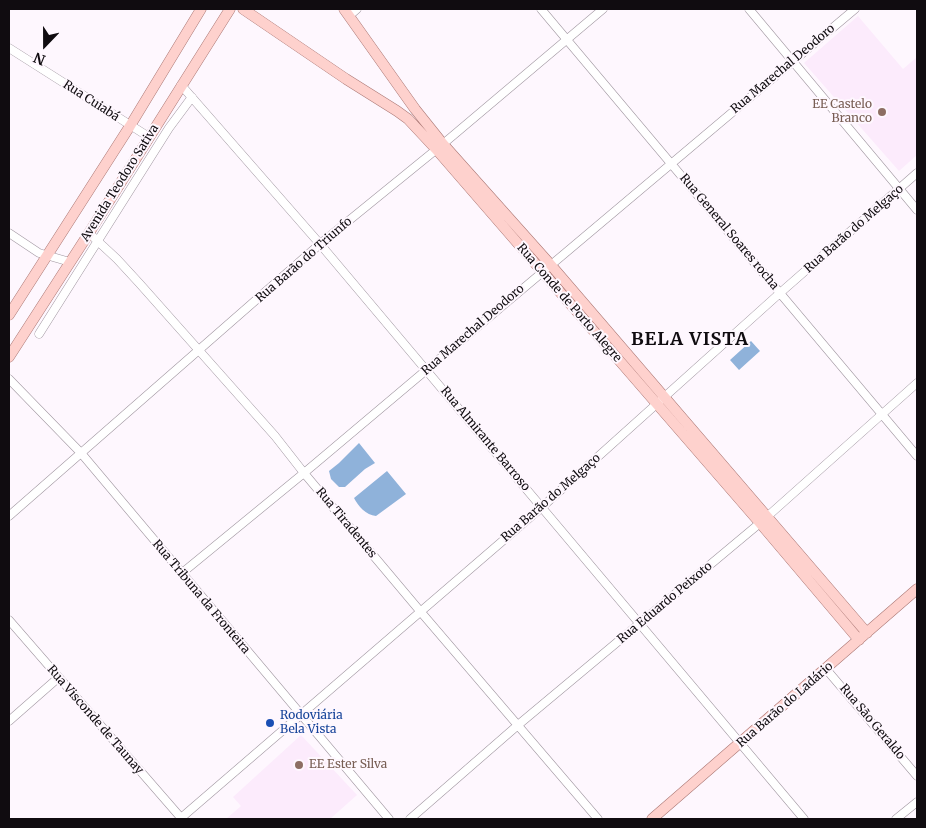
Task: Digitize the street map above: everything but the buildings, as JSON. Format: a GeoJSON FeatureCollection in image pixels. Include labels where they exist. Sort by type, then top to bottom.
{"type":"FeatureCollection","features":[{"type":"Feature","properties":{"kind":"main road","name":"Avenida Teodoro Sativa"},"geometry":{"type":"LineString","coordinates":[[9,315],[130,126],[201,9]]}},
{"type":"Feature","properties":{"kind":"main road","name":"Avenida Teodoro Sativa"},"geometry":{"type":"LineString","coordinates":[[9,357],[230,9]]}},
{"type":"Feature","properties":{"kind":"main road","name":"Rua Conde de Porto Alegre"},"geometry":{"type":"LineString","coordinates":[[243,9],[397,111],[440,147]]}},
{"type":"Feature","properties":{"kind":"main road","name":"Rua Conde de Porto Alegre"},"geometry":{"type":"LineString","coordinates":[[350,11],[440,147],[863,636]]}},
{"type":"Feature","properties":{"kind":"main road","name":"Rua Barão do Ladário"},"geometry":{"type":"LineString","coordinates":[[652,819],[917,589]]}},
{"type":"Feature","properties":{"kind":"street","name":"Rua General Soares rocha"},"geometry":{"type":"LineString","coordinates":[[541,9],[917,456]]}},
{"type":"Feature","properties":{"kind":"street","name":"Rua Barão do Triunfo"},"geometry":{"type":"LineString","coordinates":[[9,516],[199,352],[320,244],[440,147],[603,9]]}},
{"type":"Feature","properties":{"kind":"street"},"geometry":{"type":"LineString","coordinates":[[749,9],[917,210]]}},
{"type":"Feature","properties":{"kind":"street","name":"Rua Marechal Deodoro"},"geometry":{"type":"LineString","coordinates":[[182,573],[304,473],[855,9]]}},
{"type":"Feature","properties":{"kind":"street","name":"Rua Cuiabá"},"geometry":{"type":"LineString","coordinates":[[9,48],[149,137]]}},
{"type":"Feature","properties":{"kind":"street","name":"Rua Almirante Barroso"},"geometry":{"type":"LineString","coordinates":[[181,85],[320,244],[804,819]]}},
{"type":"Feature","properties":{"kind":"street"},"geometry":{"type":"LineString","coordinates":[[39,334],[170,128],[192,97]]}},
{"type":"Feature","properties":{"kind":"street","name":"Rua Barão do Melgaço"},"geometry":{"type":"LineString","coordinates":[[181,819],[542,507],[780,293],[917,173]]}},
{"type":"Feature","properties":{"kind":"street"},"geometry":{"type":"LineString","coordinates":[[9,233],[47,256],[70,262]]}},
{"type":"Feature","properties":{"kind":"street","name":"Rua Tiradentes"},"geometry":{"type":"LineString","coordinates":[[89,233],[140,284],[275,436],[420,611],[598,819]]}},
{"type":"Feature","properties":{"kind":"street","name":"Rua Tribuna da Fronteira"},"geometry":{"type":"LineString","coordinates":[[9,379],[81,453],[389,819]]}},
{"type":"Feature","properties":{"kind":"street","name":"Rua Eduardo Peixoto"},"geometry":{"type":"LineString","coordinates":[[410,819],[764,520],[917,383]]}},
{"type":"Feature","properties":{"kind":"street","name":"Rua Visconde de Taunay"},"geometry":{"type":"LineString","coordinates":[[9,620],[181,819]]}},
{"type":"Feature","properties":{"kind":"street","name":"Rua São Geraldo"},"geometry":{"type":"LineString","coordinates":[[826,669],[917,776]]}},
{"type":"Feature","properties":{"kind":"street"},"geometry":{"type":"LineString","coordinates":[[9,721],[58,678]]}},
{"type":"Feature","properties":{"kind":"street"},"geometry":{"type":"LineString","coordinates":[[896,819],[917,802]]}},
{"type":"Feature","properties":{"kind":"shaded area","name":"EE Castelo Branco"},"geometry":{"type":"Polygon","coordinates":[[[858,16],[903,69],[917,57],[917,155],[899,171],[804,63],[858,16]]]}},
{"type":"Feature","properties":{"kind":"shaded area","name":"EE Ester Silva"},"geometry":{"type":"Polygon","coordinates":[[[301,735],[357,795],[330,819],[226,819],[241,806],[233,797],[301,735]]]}},
{"type":"Feature","properties":{"kind":"water"},"geometry":{"type":"Polygon","coordinates":[[[751,341],[760,351],[739,370],[730,360],[751,341]]]}},
{"type":"Feature","properties":{"kind":"water"},"geometry":{"type":"Polygon","coordinates":[[[359,443],[375,463],[365,469],[345,487],[339,487],[331,479],[329,471],[359,443]]]}},
{"type":"Feature","properties":{"kind":"water"},"geometry":{"type":"Polygon","coordinates":[[[387,471],[406,494],[376,516],[369,514],[363,510],[354,498],[387,471]]]}},
{"type":"Feature","properties":{"kind":"place","name":"EE Castelo Branco"},"geometry":{"type":"Point","coordinates":[882,112]}},
{"type":"Feature","properties":{"kind":"place","name":"Rodoviária Bela Vista"},"geometry":{"type":"Point","coordinates":[270,723]}},
{"type":"Feature","properties":{"kind":"place","name":"EE Ester Silva"},"geometry":{"type":"Point","coordinates":[299,765]}},
{"type":"Feature","properties":{"kind":"district","name":"BELA VISTA"},"geometry":{"type":"Point","coordinates":[690,340]}}]}
